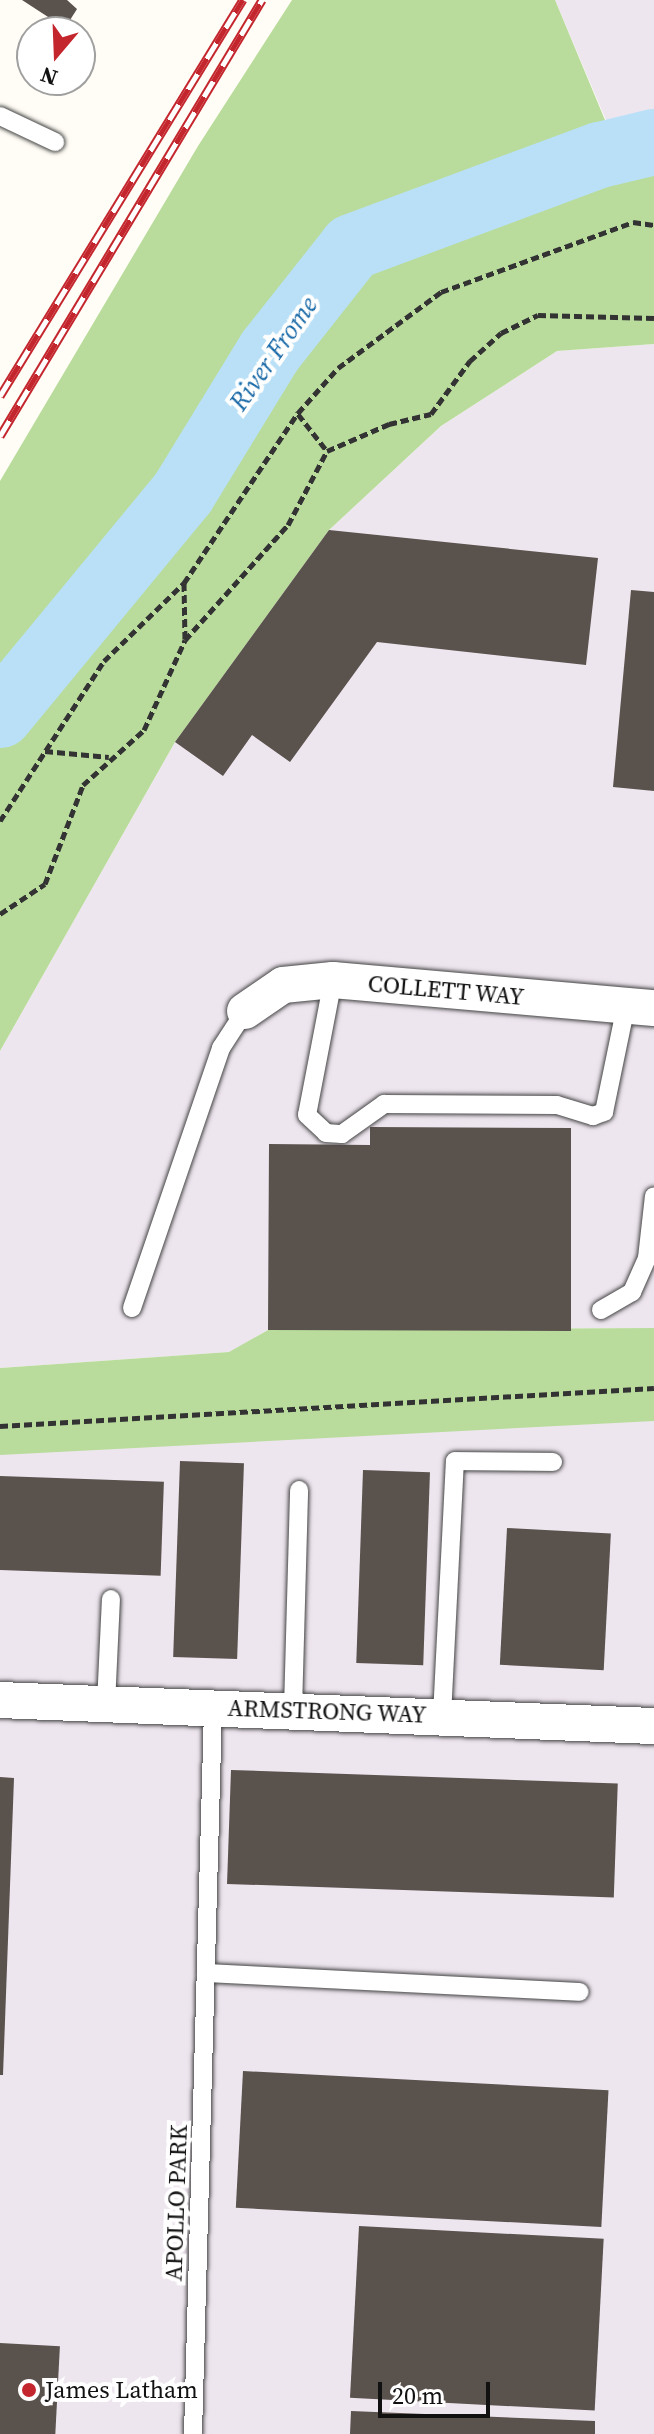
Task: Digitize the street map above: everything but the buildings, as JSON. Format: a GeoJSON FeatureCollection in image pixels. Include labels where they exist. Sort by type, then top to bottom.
{"type":"FeatureCollection","features":[{"type":"Feature","properties":{"kind":"street","name":"COLLETT WAY"},"geometry":{"type":"LineString","coordinates":[[245,1011],[283,985],[333,980],[640,1007]]}},
{"type":"Feature","properties":{"kind":"street","name":"ARMSTRONG WAY"},"geometry":{"type":"LineString","coordinates":[[0,1700],[293,1709],[654,1726]]}},
{"type":"Feature","properties":{"kind":"lane"},"geometry":{"type":"LineString","coordinates":[[0,116],[55,142]]}},
{"type":"Feature","properties":{"kind":"lane"},"geometry":{"type":"LineString","coordinates":[[333,980],[307,1115],[326,1133],[342,1134],[384,1104],[557,1105],[593,1116],[604,1112],[640,1007]]}},
{"type":"Feature","properties":{"kind":"lane"},"geometry":{"type":"LineString","coordinates":[[132,1308],[221,1048],[245,1011]]}},
{"type":"Feature","properties":{"kind":"lane"},"geometry":{"type":"LineString","coordinates":[[601,1310],[632,1292],[647,1258],[654,1196]]}},
{"type":"Feature","properties":{"kind":"lane"},"geometry":{"type":"LineString","coordinates":[[442,1716],[455,1461],[553,1462]]}},
{"type":"Feature","properties":{"kind":"lane"},"geometry":{"type":"LineString","coordinates":[[293,1709],[299,1490]]}},
{"type":"Feature","properties":{"kind":"lane"},"geometry":{"type":"LineString","coordinates":[[106,1704],[111,1599]]}},
{"type":"Feature","properties":{"kind":"lane","name":"APOLLO PARK"},"geometry":{"type":"LineString","coordinates":[[193,2434],[213,1707]]}},
{"type":"Feature","properties":{"kind":"lane"},"geometry":{"type":"LineString","coordinates":[[206,1973],[580,1992]]}},
{"type":"Feature","properties":{"kind":"path"},"geometry":{"type":"LineString","coordinates":[[0,821],[104,661],[184,583],[298,413],[338,368],[441,292],[633,222],[654,225]]}},
{"type":"Feature","properties":{"kind":"path"},"geometry":{"type":"LineString","coordinates":[[0,914],[45,884],[83,785],[110,757],[144,730],[185,640],[288,525],[327,451],[389,424],[431,414],[470,361],[501,333],[538,315],[654,318]]}},
{"type":"Feature","properties":{"kind":"path"},"geometry":{"type":"LineString","coordinates":[[298,413],[327,451]]}},
{"type":"Feature","properties":{"kind":"path"},"geometry":{"type":"LineString","coordinates":[[184,583],[185,640]]}},
{"type":"Feature","properties":{"kind":"path"},"geometry":{"type":"LineString","coordinates":[[45,751],[110,757]]}},
{"type":"Feature","properties":{"kind":"path"},"geometry":{"type":"LineString","coordinates":[[0,1426],[654,1388]]}},
{"type":"Feature","properties":{"kind":"shaded area"},"geometry":{"type":"Polygon","coordinates":[[[555,0],[654,0],[654,122],[611,132],[555,0]]]}},
{"type":"Feature","properties":{"kind":"shaded area"},"geometry":{"type":"Polygon","coordinates":[[[654,344],[654,1328],[268,1330],[230,1352],[0,1368],[0,1051],[175,742],[329,530],[441,426],[557,351],[654,344]]]}},
{"type":"Feature","properties":{"kind":"shaded area"},"geometry":{"type":"Polygon","coordinates":[[[0,1421],[654,1421],[654,2434],[0,2434],[0,1421]]]}},
{"type":"Feature","properties":{"kind":"green space"},"geometry":{"type":"Polygon","coordinates":[[[292,0],[555,0],[610,132],[654,122],[654,344],[557,351],[441,426],[329,530],[175,742],[0,1051],[0,481],[198,146],[292,0]]]}},
{"type":"Feature","properties":{"kind":"green space"},"geometry":{"type":"Polygon","coordinates":[[[654,1328],[654,1421],[0,1455],[0,1368],[229,1352],[268,1330],[654,1328]]]}},
{"type":"Feature","properties":{"kind":"waterway","name":"River Frome"},"geometry":{"type":"LineString","coordinates":[[0,715],[183,493],[270,351],[352,247],[600,155],[654,142]]}},
{"type":"Feature","properties":{"kind":"railway"},"geometry":{"type":"LineString","coordinates":[[0,396],[243,0]]}},
{"type":"Feature","properties":{"kind":"railway"},"geometry":{"type":"LineString","coordinates":[[0,436],[262,0]]}},
{"type":"Feature","properties":{"kind":"place","name":"James Latham"},"geometry":{"type":"Point","coordinates":[29,2390]}}]}
